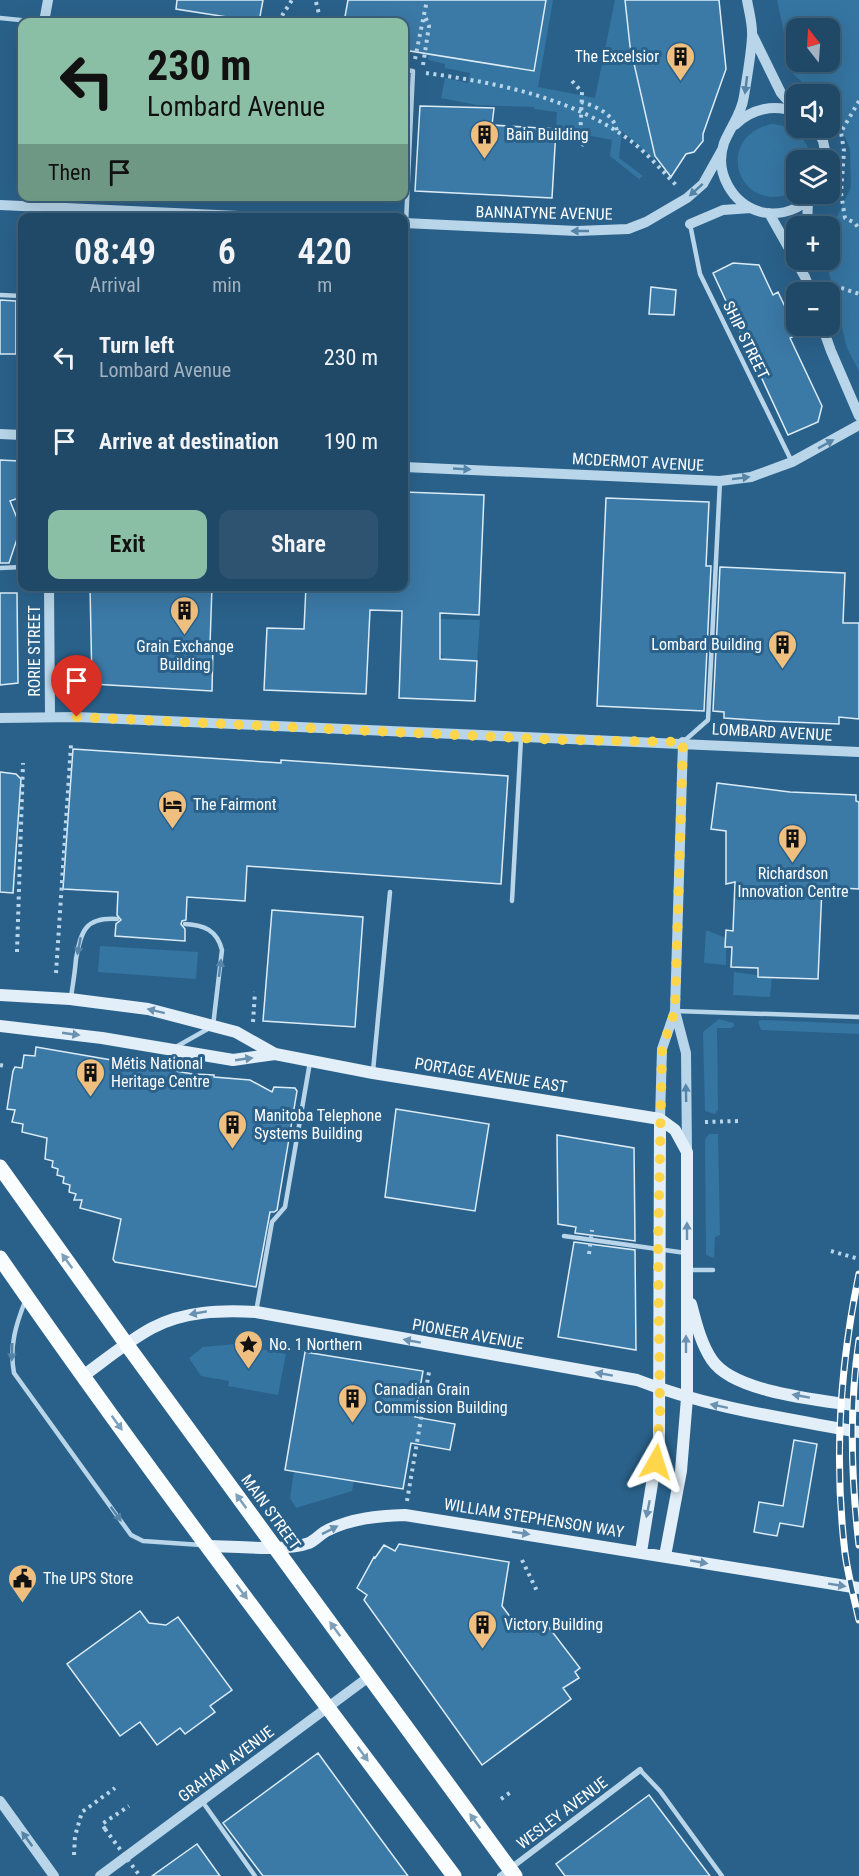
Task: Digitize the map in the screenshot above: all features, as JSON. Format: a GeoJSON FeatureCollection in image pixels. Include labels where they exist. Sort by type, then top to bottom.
{"type":"FeatureCollection","features":[{"type":"Feature","properties":{"kind":"main road","name":"PORTAGE AVENUE EAST"},"geometry":{"type":"LineString","coordinates":[[0,995],[70,999],[148,1009],[236,1032],[275,1054],[373,1073],[660,1119]]}},
{"type":"Feature","properties":{"kind":"main road","name":"PORTAGE AVENUE EAST"},"geometry":{"type":"LineString","coordinates":[[0,1026],[50,1031],[232,1060],[275,1054]]}},
{"type":"Feature","properties":{"kind":"main road"},"geometry":{"type":"LineString","coordinates":[[660,1119],[675,1130],[687,1152],[687,1398],[681,1471],[665,1556]]}},
{"type":"Feature","properties":{"kind":"main road"},"geometry":{"type":"LineString","coordinates":[[641,1552],[659,1440],[660,1119]]}},
{"type":"Feature","properties":{"kind":"main road","name":"MAIN STREET"},"geometry":{"type":"LineString","coordinates":[[0,1167],[127,1345],[370,1676],[508,1874]]}},
{"type":"Feature","properties":{"kind":"main road"},"geometry":{"type":"LineString","coordinates":[[0,1258],[207,1546],[454,1876]]}},
{"type":"Feature","properties":{"kind":"main road"},"geometry":{"type":"LineString","coordinates":[[686,1290],[705,1347],[713,1362],[725,1373],[752,1386],[859,1406]]}},
{"type":"Feature","properties":{"kind":"main road","name":"PIONEER AVENUE"},"geometry":{"type":"LineString","coordinates":[[83,1376],[152,1328],[194,1314],[224,1310],[256,1312],[637,1380],[687,1398],[859,1432]]}},
{"type":"Feature","properties":{"kind":"main road","name":"WILLIAM STEPHENSON WAY"},"geometry":{"type":"LineString","coordinates":[[207,1546],[276,1548],[309,1543],[326,1531],[356,1520],[405,1515],[859,1588]]}},
{"type":"Feature","properties":{"kind":"street"},"geometry":{"type":"LineString","coordinates":[[43,18],[48,0]]}},
{"type":"Feature","properties":{"kind":"street"},"geometry":{"type":"LineString","coordinates":[[747,0],[752,34],[786,99]]}},
{"type":"Feature","properties":{"kind":"street","name":"BANNATYNE AVENUE"},"geometry":{"type":"LineString","coordinates":[[408,223],[577,231],[628,229],[646,222],[687,198],[703,184],[722,150],[744,100],[752,34]]}},
{"type":"Feature","properties":{"kind":"street"},"geometry":{"type":"LineString","coordinates":[[729,133],[743,118],[758,110],[786,109]]}},
{"type":"Feature","properties":{"kind":"street"},"geometry":{"type":"LineString","coordinates":[[722,150],[722,168],[726,182],[740,201],[751,208],[769,213],[788,211],[800,204]]}},
{"type":"Feature","properties":{"kind":"street"},"geometry":{"type":"LineString","coordinates":[[0,205],[179,213]]}},
{"type":"Feature","properties":{"kind":"street"},"geometry":{"type":"LineString","coordinates":[[690,224],[723,210],[751,208]]}},
{"type":"Feature","properties":{"kind":"street"},"geometry":{"type":"LineString","coordinates":[[769,213],[807,282]]}},
{"type":"Feature","properties":{"kind":"street"},"geometry":{"type":"LineString","coordinates":[[805,270],[805,277]]}},
{"type":"Feature","properties":{"kind":"street"},"geometry":{"type":"LineString","coordinates":[[826,336],[859,416]]}},
{"type":"Feature","properties":{"kind":"street","name":"MCDERMOT AVENUE"},"geometry":{"type":"LineString","coordinates":[[408,467],[720,481],[751,477],[792,462],[859,425]]}},
{"type":"Feature","properties":{"kind":"street"},"geometry":{"type":"LineString","coordinates":[[0,434],[18,435]]}},
{"type":"Feature","properties":{"kind":"street","name":"RORIE STREET"},"geometry":{"type":"LineString","coordinates":[[49,591],[50,716]]}},
{"type":"Feature","properties":{"kind":"street","name":"LOMBARD AVENUE"},"geometry":{"type":"LineString","coordinates":[[0,718],[50,716],[521,738],[683,742],[859,752]]}},
{"type":"Feature","properties":{"kind":"street"},"geometry":{"type":"LineString","coordinates":[[683,742],[675,1011],[686,1053],[687,1152]]}},
{"type":"Feature","properties":{"kind":"street"},"geometry":{"type":"LineString","coordinates":[[660,1119],[662,1049],[675,1011]]}},
{"type":"Feature","properties":{"kind":"street","name":"GRAHAM AVENUE"},"geometry":{"type":"LineString","coordinates":[[100,1876],[370,1676]]}},
{"type":"Feature","properties":{"kind":"street","name":"WESLEY AVENUE"},"geometry":{"type":"LineString","coordinates":[[508,1874],[640,1770]]}},
{"type":"Feature","properties":{"kind":"street"},"geometry":{"type":"LineString","coordinates":[[0,1801],[54,1876]]}},
{"type":"Feature","properties":{"kind":"lane"},"geometry":{"type":"LineString","coordinates":[[0,18],[18,20]]}},
{"type":"Feature","properties":{"kind":"lane"},"geometry":{"type":"LineString","coordinates":[[408,70],[413,71],[408,166]]}},
{"type":"Feature","properties":{"kind":"lane","name":"SHIP STREET"},"geometry":{"type":"LineString","coordinates":[[690,224],[700,274],[792,462]]}},
{"type":"Feature","properties":{"kind":"lane"},"geometry":{"type":"LineString","coordinates":[[0,295],[18,296]]}},
{"type":"Feature","properties":{"kind":"lane"},"geometry":{"type":"LineString","coordinates":[[683,742],[708,720],[720,481]]}},
{"type":"Feature","properties":{"kind":"lane"},"geometry":{"type":"LineString","coordinates":[[0,568],[18,567]]}},
{"type":"Feature","properties":{"kind":"lane"},"geometry":{"type":"LineString","coordinates":[[512,901],[521,738]]}},
{"type":"Feature","properties":{"kind":"lane"},"geometry":{"type":"LineString","coordinates":[[373,1073],[390,892]]}},
{"type":"Feature","properties":{"kind":"lane"},"geometry":{"type":"LineString","coordinates":[[70,999],[80,939],[84,929],[96,920],[117,919]]}},
{"type":"Feature","properties":{"kind":"lane"},"geometry":{"type":"LineString","coordinates":[[172,1049],[213,1026],[222,950],[220,942],[209,928],[185,924]]}},
{"type":"Feature","properties":{"kind":"lane"},"geometry":{"type":"LineString","coordinates":[[675,1011],[859,1017]]}},
{"type":"Feature","properties":{"kind":"lane"},"geometry":{"type":"LineString","coordinates":[[256,1312],[272,1222],[285,1207],[310,1061]]}},
{"type":"Feature","properties":{"kind":"lane"},"geometry":{"type":"LineString","coordinates":[[564,1236],[687,1253]]}},
{"type":"Feature","properties":{"kind":"lane"},"geometry":{"type":"LineString","coordinates":[[687,1270],[713,1269]]}},
{"type":"Feature","properties":{"kind":"lane"},"geometry":{"type":"LineString","coordinates":[[27,1296],[15,1327],[11,1357],[14,1373],[131,1535],[143,1541],[207,1546]]}},
{"type":"Feature","properties":{"kind":"lane"},"geometry":{"type":"LineString","coordinates":[[640,1770],[660,1791],[722,1876]]}},
{"type":"Feature","properties":{"kind":"lane"},"geometry":{"type":"LineString","coordinates":[[202,1801],[255,1876]]}},
{"type":"Feature","properties":{"kind":"path"},"geometry":{"type":"LineString","coordinates":[[281,18],[292,0]]}},
{"type":"Feature","properties":{"kind":"path"},"geometry":{"type":"LineString","coordinates":[[417,52],[427,0]]}},
{"type":"Feature","properties":{"kind":"path"},"geometry":{"type":"LineString","coordinates":[[315,2],[320,18]]}},
{"type":"Feature","properties":{"kind":"path"},"geometry":{"type":"LineString","coordinates":[[424,13],[429,26],[422,72],[513,88],[557,101],[580,111],[643,152],[680,189]]}},
{"type":"Feature","properties":{"kind":"path"},"geometry":{"type":"LineString","coordinates":[[572,81],[582,92],[580,142],[586,147]]}},
{"type":"Feature","properties":{"kind":"path"},"geometry":{"type":"LineString","coordinates":[[859,101],[841,132],[844,151],[841,193],[845,218],[855,223],[859,229]]}},
{"type":"Feature","properties":{"kind":"path"},"geometry":{"type":"LineString","coordinates":[[581,102],[605,113],[617,126],[617,133]]}},
{"type":"Feature","properties":{"kind":"path"},"geometry":{"type":"LineString","coordinates":[[840,287],[859,294]]}},
{"type":"Feature","properties":{"kind":"path"},"geometry":{"type":"LineString","coordinates":[[56,973],[71,745]]}},
{"type":"Feature","properties":{"kind":"path"},"geometry":{"type":"LineString","coordinates":[[17,952],[24,763]]}},
{"type":"Feature","properties":{"kind":"path"},"geometry":{"type":"LineString","coordinates":[[253,1022],[255,992]]}},
{"type":"Feature","properties":{"kind":"path"},"geometry":{"type":"LineString","coordinates":[[705,1122],[740,1121]]}},
{"type":"Feature","properties":{"kind":"path"},"geometry":{"type":"LineString","coordinates":[[589,1254],[592,1230]]}},
{"type":"Feature","properties":{"kind":"path"},"geometry":{"type":"LineString","coordinates":[[831,1251],[859,1259]]}},
{"type":"Feature","properties":{"kind":"path"},"geometry":{"type":"LineString","coordinates":[[405,1515],[429,1372]]}},
{"type":"Feature","properties":{"kind":"path"},"geometry":{"type":"LineString","coordinates":[[522,1560],[537,1591]]}},
{"type":"Feature","properties":{"kind":"path"},"geometry":{"type":"LineString","coordinates":[[74,1855],[75,1836],[82,1812],[115,1788]]}},
{"type":"Feature","properties":{"kind":"path"},"geometry":{"type":"LineString","coordinates":[[501,1799],[511,1792]]}},
{"type":"Feature","properties":{"kind":"path"},"geometry":{"type":"LineString","coordinates":[[129,1806],[102,1824],[140,1876]]}},
{"type":"Feature","properties":{"kind":"shaded area"},"geometry":{"type":"Polygon","coordinates":[[[546,0],[553,0],[538,87],[595,98],[615,0],[626,0],[630,46],[655,155],[654,159],[622,131],[619,158],[643,176],[639,179],[610,156],[612,140],[556,129],[557,112],[534,109],[534,107],[477,105],[441,98],[445,78],[468,83],[470,73],[445,68],[445,64],[428,60],[429,54],[546,0]]]}},
{"type":"Feature","properties":{"kind":"shaded area"},"geometry":{"type":"Polygon","coordinates":[[[777,0],[859,0],[859,371],[847,348],[840,319],[840,282],[831,282],[828,270],[840,270],[840,216],[837,216],[851,187],[850,149],[840,125],[840,84],[804,84],[793,72],[840,72],[840,18],[786,18],[786,42],[777,0]]]}},
{"type":"Feature","properties":{"kind":"shaded area"},"geometry":{"type":"Polygon","coordinates":[[[772,124],[780,125],[786,127],[786,138],[802,138],[807,145],[809,150],[786,150],[786,194],[776,197],[760,194],[747,186],[740,173],[738,158],[742,144],[753,132],[772,124]]]}},
{"type":"Feature","properties":{"kind":"shaded area"},"geometry":{"type":"Polygon","coordinates":[[[440,619],[480,620],[477,661],[445,660],[440,653],[440,619]]]}},
{"type":"Feature","properties":{"kind":"shaded area"},"geometry":{"type":"Polygon","coordinates":[[[706,930],[726,938],[726,965],[704,963],[706,930]]]}},
{"type":"Feature","properties":{"kind":"shaded area"},"geometry":{"type":"Polygon","coordinates":[[[100,946],[198,952],[196,979],[98,972],[100,946]]]}},
{"type":"Feature","properties":{"kind":"shaded area"},"geometry":{"type":"Polygon","coordinates":[[[734,972],[772,977],[770,997],[733,995],[734,972]]]}},
{"type":"Feature","properties":{"kind":"shaded area"},"geometry":{"type":"Polygon","coordinates":[[[719,1019],[734,1023],[734,1026],[717,1028],[718,1110],[715,1114],[705,1111],[703,1032],[719,1019]]]}},
{"type":"Feature","properties":{"kind":"shaded area"},"geometry":{"type":"Polygon","coordinates":[[[758,1021],[859,1024],[859,1034],[761,1030],[758,1021]]]}},
{"type":"Feature","properties":{"kind":"shaded area"},"geometry":{"type":"Polygon","coordinates":[[[709,1134],[718,1134],[720,1235],[715,1237],[714,1258],[706,1255],[705,1140],[709,1134]]]}},
{"type":"Feature","properties":{"kind":"shaded area"},"geometry":{"type":"Polygon","coordinates":[[[235,1344],[286,1354],[278,1395],[228,1386],[229,1381],[201,1376],[189,1358],[203,1347],[235,1344]]]}},
{"type":"Feature","properties":{"kind":"shaded area"},"geometry":{"type":"Polygon","coordinates":[[[294,1471],[354,1481],[352,1491],[296,1508],[290,1498],[294,1471]]]}},
{"type":"Feature","properties":{"kind":"building"},"geometry":{"type":"Polygon","coordinates":[[[177,0],[263,0],[260,18],[233,18],[176,9],[177,0]]]}},
{"type":"Feature","properties":{"kind":"building"},"geometry":{"type":"Polygon","coordinates":[[[348,0],[546,0],[534,71],[408,51],[408,18],[345,18],[348,0]]]}},
{"type":"Feature","properties":{"kind":"building","name":"The Excelsior"},"geometry":{"type":"Polygon","coordinates":[[[625,0],[719,0],[726,69],[703,134],[703,141],[694,152],[686,154],[671,177],[655,156],[630,46],[625,0]]]}},
{"type":"Feature","properties":{"kind":"building","name":"Bain Building"},"geometry":{"type":"Polygon","coordinates":[[[420,106],[494,108],[492,125],[556,129],[552,198],[415,191],[420,106]]]}},
{"type":"Feature","properties":{"kind":"building"},"geometry":{"type":"Polygon","coordinates":[[[733,263],[759,265],[773,295],[778,292],[786,309],[786,336],[794,336],[790,338],[822,406],[818,422],[788,435],[713,273],[733,263]]]}},
{"type":"Feature","properties":{"kind":"building"},"geometry":{"type":"Polygon","coordinates":[[[651,287],[676,290],[674,315],[649,314],[651,287]]]}},
{"type":"Feature","properties":{"kind":"building"},"geometry":{"type":"Polygon","coordinates":[[[0,300],[16,301],[16,354],[0,354],[0,300]]]}},
{"type":"Feature","properties":{"kind":"building"},"geometry":{"type":"Polygon","coordinates":[[[0,460],[18,461],[18,498],[10,501],[17,518],[18,536],[9,563],[0,563],[0,460]]]}},
{"type":"Feature","properties":{"kind":"building"},"geometry":{"type":"Polygon","coordinates":[[[408,492],[484,495],[479,615],[440,613],[440,659],[477,661],[475,701],[399,698],[402,611],[370,610],[366,694],[264,690],[267,628],[304,629],[306,591],[408,591],[408,492]]]}},
{"type":"Feature","properties":{"kind":"building"},"geometry":{"type":"Polygon","coordinates":[[[606,498],[709,502],[706,566],[711,566],[704,711],[597,706],[606,498]]]}},
{"type":"Feature","properties":{"kind":"building"},"geometry":{"type":"Polygon","coordinates":[[[720,567],[845,573],[843,623],[859,623],[859,719],[839,717],[839,724],[766,721],[724,718],[724,712],[713,711],[720,567]]]}},
{"type":"Feature","properties":{"kind":"building","name":"Grain Exchange Building"},"geometry":{"type":"Polygon","coordinates":[[[90,591],[212,591],[210,645],[213,646],[212,691],[92,684],[90,591]]]}},
{"type":"Feature","properties":{"kind":"building"},"geometry":{"type":"Polygon","coordinates":[[[0,593],[17,593],[18,683],[0,685],[0,593]]]}},
{"type":"Feature","properties":{"kind":"building"},"geometry":{"type":"Polygon","coordinates":[[[73,749],[281,763],[281,760],[508,776],[501,884],[247,866],[245,901],[187,897],[186,920],[181,924],[185,929],[185,941],[115,936],[116,924],[121,920],[117,915],[118,892],[63,889],[73,749]]]}},
{"type":"Feature","properties":{"kind":"building"},"geometry":{"type":"Polygon","coordinates":[[[0,772],[16,774],[21,779],[13,893],[0,892],[0,772]]]}},
{"type":"Feature","properties":{"kind":"building","name":"Richardson Innovation Centre"},"geometry":{"type":"Polygon","coordinates":[[[717,783],[790,792],[856,795],[856,801],[859,802],[859,889],[822,887],[818,979],[758,977],[758,968],[731,967],[732,947],[725,947],[726,930],[733,931],[735,882],[726,884],[726,831],[711,829],[717,783]]]}},
{"type":"Feature","properties":{"kind":"building"},"geometry":{"type":"Polygon","coordinates":[[[272,910],[363,917],[355,1027],[263,1021],[272,910]]]}},
{"type":"Feature","properties":{"kind":"building"},"geometry":{"type":"Polygon","coordinates":[[[36,1047],[193,1074],[250,1080],[272,1092],[274,1087],[295,1088],[297,1091],[277,1210],[270,1212],[256,1287],[115,1262],[113,1259],[121,1219],[80,1208],[82,1200],[74,1200],[76,1194],[69,1192],[70,1185],[63,1183],[64,1177],[57,1175],[58,1169],[52,1167],[53,1161],[45,1159],[47,1138],[22,1132],[23,1124],[12,1122],[15,1110],[7,1109],[13,1071],[15,1067],[22,1068],[24,1055],[35,1056],[36,1047]]]}},
{"type":"Feature","properties":{"kind":"building"},"geometry":{"type":"Polygon","coordinates":[[[396,1109],[489,1124],[475,1211],[385,1197],[396,1109]]]}},
{"type":"Feature","properties":{"kind":"building"},"geometry":{"type":"Polygon","coordinates":[[[557,1135],[634,1148],[635,1241],[575,1233],[576,1227],[558,1224],[557,1135]]]}},
{"type":"Feature","properties":{"kind":"building"},"geometry":{"type":"Polygon","coordinates":[[[574,1242],[635,1250],[636,1350],[558,1337],[574,1242]]]}},
{"type":"Feature","properties":{"kind":"building","name":"Canadian Grain Commission Building"},"geometry":{"type":"Polygon","coordinates":[[[305,1352],[423,1371],[415,1417],[455,1424],[450,1450],[411,1443],[403,1489],[285,1470],[305,1352]]]}},
{"type":"Feature","properties":{"kind":"building"},"geometry":{"type":"Polygon","coordinates":[[[794,1440],[817,1444],[803,1527],[780,1523],[777,1536],[754,1532],[759,1502],[783,1506],[794,1440]]]}},
{"type":"Feature","properties":{"kind":"building","name":"Victory Building"},"geometry":{"type":"Polygon","coordinates":[[[399,1544],[509,1562],[502,1606],[521,1631],[537,1620],[540,1623],[544,1621],[580,1668],[575,1672],[579,1678],[563,1688],[571,1699],[482,1765],[364,1600],[367,1595],[357,1588],[374,1557],[384,1545],[395,1551],[399,1544]]]}},
{"type":"Feature","properties":{"kind":"building"},"geometry":{"type":"Polygon","coordinates":[[[140,1611],[149,1623],[166,1625],[178,1617],[232,1690],[210,1706],[215,1712],[185,1734],[180,1728],[157,1745],[140,1722],[120,1736],[67,1664],[140,1611]]]}},
{"type":"Feature","properties":{"kind":"building"},"geometry":{"type":"Polygon","coordinates":[[[318,1753],[408,1876],[263,1876],[223,1823],[318,1753]]]}},
{"type":"Feature","properties":{"kind":"building"},"geometry":{"type":"Polygon","coordinates":[[[649,1795],[710,1876],[565,1876],[556,1864],[649,1795]]]}},
{"type":"Feature","properties":{"kind":"building"},"geometry":{"type":"Polygon","coordinates":[[[197,1844],[220,1876],[152,1876],[180,1856],[197,1844]]]}},
{"type":"Feature","properties":{"kind":"railway"},"geometry":{"type":"LineString","coordinates":[[859,1274],[843,1378],[840,1448],[845,1553],[859,1620]]}},
{"type":"Feature","properties":{"kind":"railway"},"geometry":{"type":"LineString","coordinates":[[859,1340],[852,1417],[854,1494],[859,1545]]}},
{"type":"Feature","properties":{"kind":"place","name":"The Excelsior"},"geometry":{"type":"Point","coordinates":[680,82]}},
{"type":"Feature","properties":{"kind":"place","name":"Bain Building"},"geometry":{"type":"Point","coordinates":[485,160]}},
{"type":"Feature","properties":{"kind":"place","name":"Grain Exchange Building"},"geometry":{"type":"Point","coordinates":[185,636]}},
{"type":"Feature","properties":{"kind":"place","name":"Lombard Building"},"geometry":{"type":"Point","coordinates":[783,670]}},
{"type":"Feature","properties":{"kind":"place","name":"The Fairmont"},"geometry":{"type":"Point","coordinates":[172,830]}},
{"type":"Feature","properties":{"kind":"place","name":"Richardson Innovation Centre"},"geometry":{"type":"Point","coordinates":[793,864]}},
{"type":"Feature","properties":{"kind":"place","name":"Métis National Heritage Centre"},"geometry":{"type":"Point","coordinates":[90,1098]}},
{"type":"Feature","properties":{"kind":"place","name":"Manitoba Telephone Systems Building"},"geometry":{"type":"Point","coordinates":[233,1150]}},
{"type":"Feature","properties":{"kind":"place","name":"No. 1 Northern"},"geometry":{"type":"Point","coordinates":[248,1370]}},
{"type":"Feature","properties":{"kind":"place","name":"Canadian Grain Commission Building"},"geometry":{"type":"Point","coordinates":[353,1424]}},
{"type":"Feature","properties":{"kind":"place","name":"The UPS Store"},"geometry":{"type":"Point","coordinates":[22,1604]}},
{"type":"Feature","properties":{"kind":"place","name":"Victory Building"},"geometry":{"type":"Point","coordinates":[483,1650]}},
{"type":"Feature","properties":{"kind":"route"},"geometry":{"type":"LineString","coordinates":[[77,717],[561,740],[683,742],[675,1011],[662,1049],[658,1250],[660,1411],[656,1462]]}}]}
